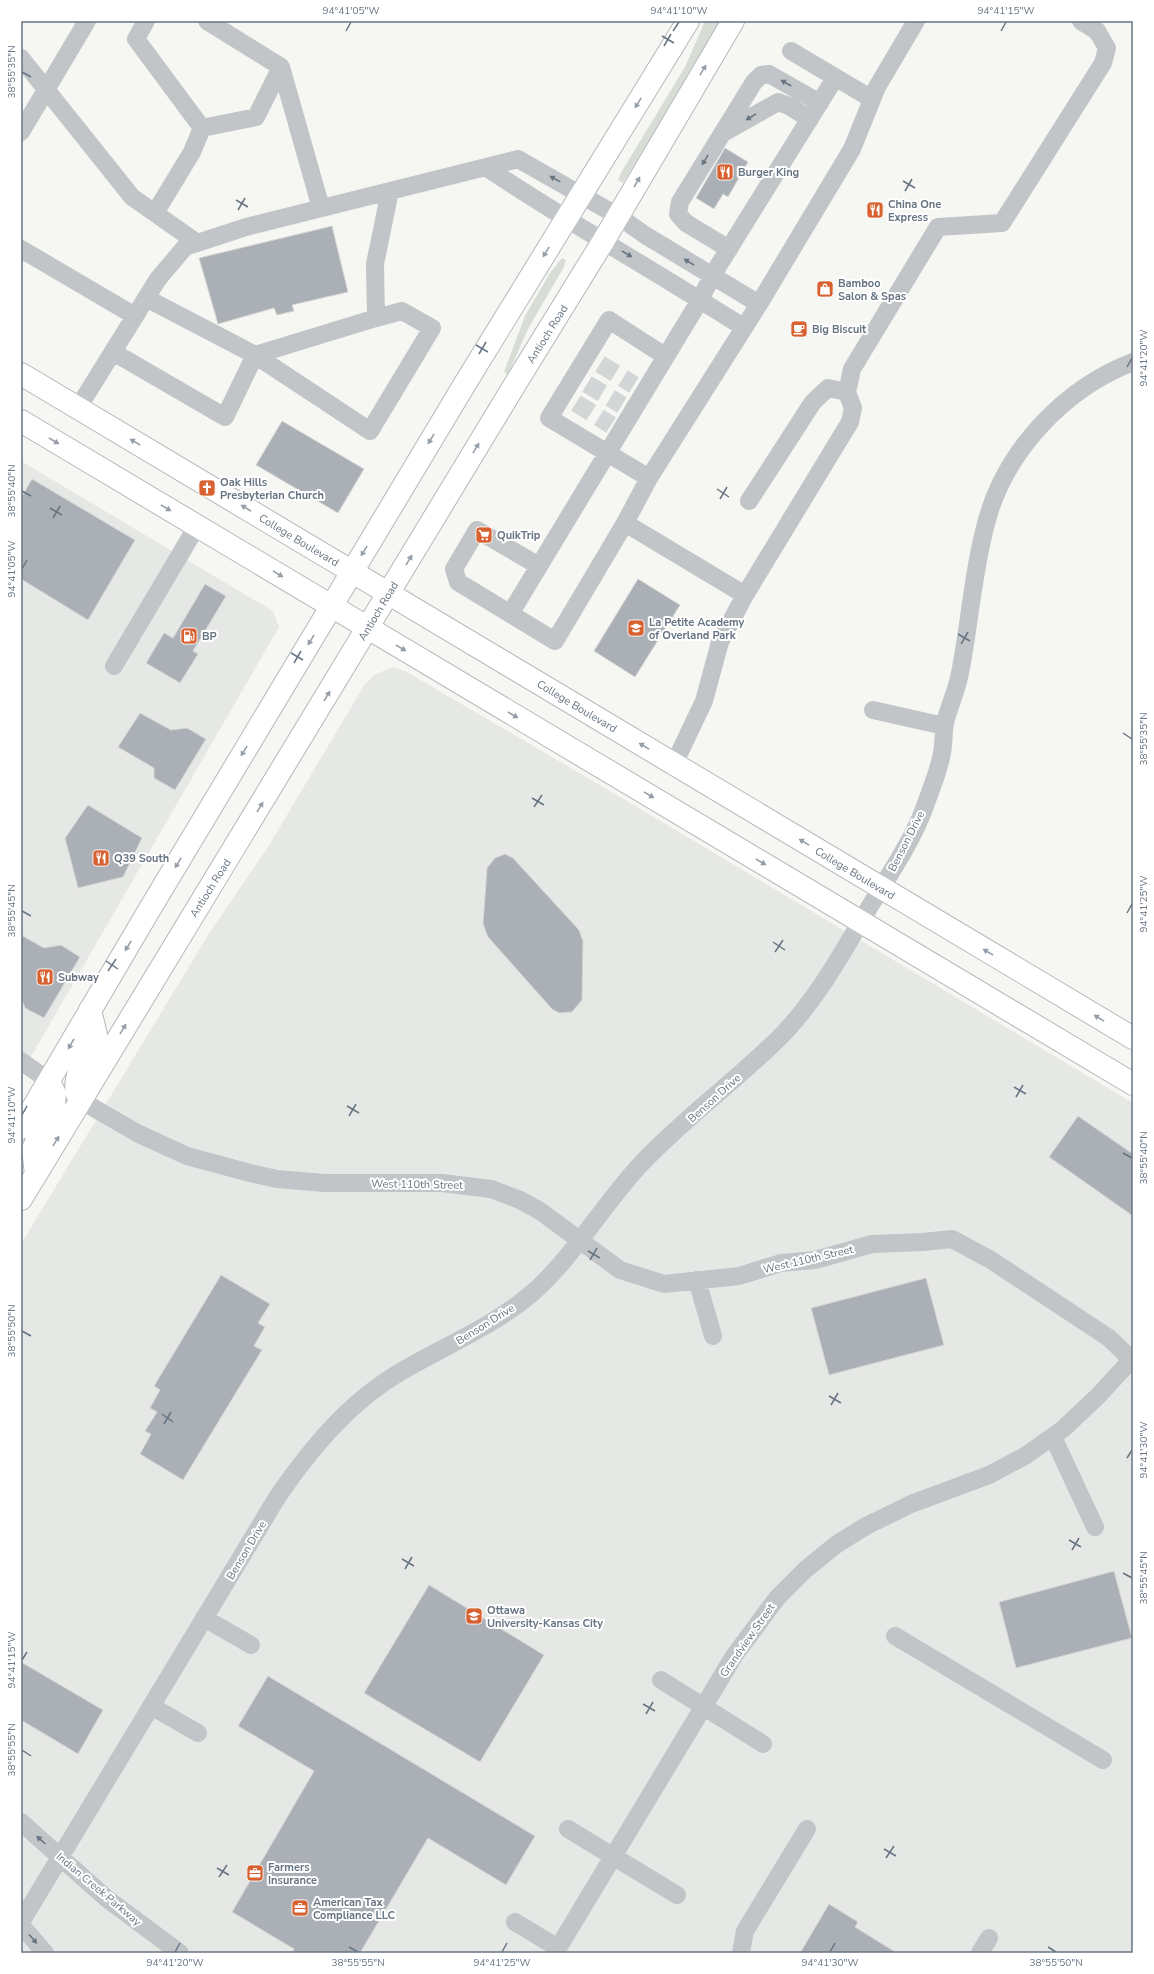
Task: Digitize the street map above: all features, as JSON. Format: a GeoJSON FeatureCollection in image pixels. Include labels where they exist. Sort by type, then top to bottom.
{"type":"FeatureCollection","features":[{"type":"Feature","properties":{"kind":"main road"},"geometry":{"type":"LineString","coordinates":[[21,1128],[352,571],[466,382],[688,21]]}},
{"type":"Feature","properties":{"kind":"main road","name":"Antioch Road"},"geometry":{"type":"LineString","coordinates":[[21,1199],[604,240],[733,21]]}},
{"type":"Feature","properties":{"kind":"main road","name":"College Boulevard"},"geometry":{"type":"LineString","coordinates":[[21,374],[1133,1038]]}},
{"type":"Feature","properties":{"kind":"main road"},"geometry":{"type":"LineString","coordinates":[[21,421],[1133,1084]]}},
{"type":"Feature","properties":{"kind":"main road"},"geometry":{"type":"LineString","coordinates":[[80,1100],[77,1087],[79,1069],[96,1035],[90,1010]]}},
{"type":"Feature","properties":{"kind":"main road"},"geometry":{"type":"LineString","coordinates":[[36,1174],[33,1149],[54,1105],[55,1094],[49,1081]]}},
{"type":"Feature","properties":{"kind":"street"},"geometry":{"type":"LineString","coordinates":[[21,132],[87,21]]}},
{"type":"Feature","properties":{"kind":"street"},"geometry":{"type":"LineString","coordinates":[[146,21],[136,39],[202,128]]}},
{"type":"Feature","properties":{"kind":"street"},"geometry":{"type":"LineString","coordinates":[[208,21],[281,67],[321,208]]}},
{"type":"Feature","properties":{"kind":"street"},"geometry":{"type":"LineString","coordinates":[[539,566],[478,530],[454,569],[458,582],[555,641],[625,523],[649,478],[743,327],[759,304],[852,149],[877,86],[916,21]]}},
{"type":"Feature","properties":{"kind":"street"},"geometry":{"type":"LineString","coordinates":[[674,764],[704,701],[720,642],[745,595],[850,422],[853,408],[847,392],[852,369],[938,227],[1002,223],[1104,63],[1107,48],[1097,31],[1081,21]]}},
{"type":"Feature","properties":{"kind":"street"},"geometry":{"type":"LineString","coordinates":[[791,51],[872,99]]}},
{"type":"Feature","properties":{"kind":"street"},"geometry":{"type":"LineString","coordinates":[[21,58],[132,197],[196,242]]}},
{"type":"Feature","properties":{"kind":"street"},"geometry":{"type":"LineString","coordinates":[[202,128],[256,117],[281,67]]}},
{"type":"Feature","properties":{"kind":"street"},"geometry":{"type":"LineString","coordinates":[[729,249],[686,223],[678,214],[680,202],[754,82],[761,75],[769,74],[820,102]]}},
{"type":"Feature","properties":{"kind":"street"},"geometry":{"type":"LineString","coordinates":[[510,614],[606,453],[616,427],[639,388],[665,356],[700,300],[712,276],[835,78]]}},
{"type":"Feature","properties":{"kind":"street"},"geometry":{"type":"LineString","coordinates":[[722,135],[778,102],[789,106],[810,119]]}},
{"type":"Feature","properties":{"kind":"street"},"geometry":{"type":"LineString","coordinates":[[155,213],[192,152],[202,128]]}},
{"type":"Feature","properties":{"kind":"street"},"geometry":{"type":"LineString","coordinates":[[78,408],[158,279],[185,247],[196,242],[246,227],[487,168],[518,159],[582,194],[645,235],[759,304]]}},
{"type":"Feature","properties":{"kind":"street"},"geometry":{"type":"LineString","coordinates":[[487,168],[566,219],[604,240],[743,327]]}},
{"type":"Feature","properties":{"kind":"street"},"geometry":{"type":"LineString","coordinates":[[376,318],[375,264],[390,191]]}},
{"type":"Feature","properties":{"kind":"street"},"geometry":{"type":"LineString","coordinates":[[21,249],[135,316]]}},
{"type":"Feature","properties":{"kind":"street"},"geometry":{"type":"LineString","coordinates":[[113,352],[225,417],[255,355],[402,311],[432,328],[370,431],[255,355],[146,298]]}},
{"type":"Feature","properties":{"kind":"street"},"geometry":{"type":"LineString","coordinates":[[649,478],[549,418],[569,399],[594,360],[610,320],[665,356]]}},
{"type":"Feature","properties":{"kind":"street","name":"Benson Drive"},"geometry":{"type":"LineString","coordinates":[[21,1922],[278,1496],[299,1466],[328,1430],[354,1406],[383,1383],[404,1370],[496,1321],[528,1296],[550,1276],[581,1240],[618,1190],[642,1163],[779,1039],[806,1007],[824,982],[906,846],[922,812],[942,755],[944,726],[960,678],[979,552],[988,516],[1002,481],[1025,444],[1062,405],[1095,380],[1133,362]]}},
{"type":"Feature","properties":{"kind":"street"},"geometry":{"type":"LineString","coordinates":[[749,501],[813,402],[828,388],[847,392]]}},
{"type":"Feature","properties":{"kind":"street"},"geometry":{"type":"LineString","coordinates":[[625,523],[745,595]]}},
{"type":"Feature","properties":{"kind":"street"},"geometry":{"type":"LineString","coordinates":[[114,666],[197,526]]}},
{"type":"Feature","properties":{"kind":"street"},"geometry":{"type":"LineString","coordinates":[[873,710],[944,726]]}},
{"type":"Feature","properties":{"kind":"street"},"geometry":{"type":"LineString","coordinates":[[21,1061],[49,1081]]}},
{"type":"Feature","properties":{"kind":"street","name":"West 110th Street"},"geometry":{"type":"LineString","coordinates":[[80,1100],[137,1134],[187,1156],[227,1169],[277,1179],[311,1182],[442,1183],[491,1189],[527,1204],[581,1240],[620,1270],[664,1284],[739,1276],[781,1263],[815,1260],[872,1244],[952,1239],[991,1260],[1109,1338],[1132,1360]]}},
{"type":"Feature","properties":{"kind":"street"},"geometry":{"type":"LineString","coordinates":[[697,1280],[713,1336]]}},
{"type":"Feature","properties":{"kind":"street","name":"Grandview Street"},"geometry":{"type":"LineString","coordinates":[[556,1951],[745,1640],[777,1598],[806,1569],[837,1544],[866,1526],[911,1504],[955,1489],[989,1475],[1025,1456],[1053,1437],[1098,1396],[1132,1360]]}},
{"type":"Feature","properties":{"kind":"street"},"geometry":{"type":"LineString","coordinates":[[1053,1437],[1095,1527]]}},
{"type":"Feature","properties":{"kind":"street"},"geometry":{"type":"LineString","coordinates":[[204,1618],[251,1645]]}},
{"type":"Feature","properties":{"kind":"street"},"geometry":{"type":"LineString","coordinates":[[895,1636],[1103,1760]]}},
{"type":"Feature","properties":{"kind":"street"},"geometry":{"type":"LineString","coordinates":[[661,1680],[763,1744]]}},
{"type":"Feature","properties":{"kind":"street"},"geometry":{"type":"LineString","coordinates":[[152,1706],[198,1733]]}},
{"type":"Feature","properties":{"kind":"street","name":"Indian Creek Parkway"},"geometry":{"type":"LineString","coordinates":[[21,1822],[121,1910],[180,1953]]}},
{"type":"Feature","properties":{"kind":"street"},"geometry":{"type":"LineString","coordinates":[[568,1829],[677,1895]]}},
{"type":"Feature","properties":{"kind":"street"},"geometry":{"type":"LineString","coordinates":[[741,1953],[745,1931],[807,1829]]}},
{"type":"Feature","properties":{"kind":"street"},"geometry":{"type":"LineString","coordinates":[[515,1922],[556,1951]]}},
{"type":"Feature","properties":{"kind":"street"},"geometry":{"type":"LineString","coordinates":[[21,1925],[45,1953]]}},
{"type":"Feature","properties":{"kind":"shaded area"},"geometry":{"type":"Polygon","coordinates":[[[705,21],[723,21],[623,183],[618,180],[622,171],[685,67],[705,21]]]}},
{"type":"Feature","properties":{"kind":"shaded area"},"geometry":{"type":"Polygon","coordinates":[[[562,258],[566,260],[564,267],[528,329],[508,374],[504,372],[525,316],[550,273],[562,258]]]}},
{"type":"Feature","properties":{"kind":"shaded area"},"geometry":{"type":"Polygon","coordinates":[[[21,461],[273,611],[279,627],[21,1074],[21,461]]]}},
{"type":"Feature","properties":{"kind":"shaded area"},"geometry":{"type":"Polygon","coordinates":[[[393,667],[407,672],[627,801],[1133,1103],[1133,1953],[21,1953],[21,1244],[210,932],[268,847],[365,684],[376,674],[393,667]]]}},
{"type":"Feature","properties":{"kind":"building","name":"Burger King"},"geometry":{"type":"Polygon","coordinates":[[[725,148],[748,162],[728,197],[723,194],[714,209],[696,198],[725,148]]]}},
{"type":"Feature","properties":{"kind":"building"},"geometry":{"type":"Polygon","coordinates":[[[332,226],[348,292],[292,305],[294,311],[277,315],[274,308],[218,324],[199,258],[332,226]]]}},
{"type":"Feature","properties":{"kind":"building"},"geometry":{"type":"Polygon","coordinates":[[[282,421],[364,469],[338,513],[256,465],[282,421]]]}},
{"type":"Feature","properties":{"kind":"building"},"geometry":{"type":"Polygon","coordinates":[[[32,479],[135,540],[88,620],[21,579],[21,498],[32,479]]]}},
{"type":"Feature","properties":{"kind":"building","name":"La Petite Academy of Overland Park"},"geometry":{"type":"Polygon","coordinates":[[[638,579],[680,605],[635,677],[594,651],[638,579]]]}},
{"type":"Feature","properties":{"kind":"building","name":"BP"},"geometry":{"type":"Polygon","coordinates":[[[205,584],[226,596],[193,651],[198,654],[180,683],[146,663],[164,633],[173,638],[205,584]]]}},
{"type":"Feature","properties":{"kind":"building"},"geometry":{"type":"Polygon","coordinates":[[[140,713],[171,730],[187,728],[206,739],[175,790],[154,778],[154,768],[118,747],[140,713]]]}},
{"type":"Feature","properties":{"kind":"building","name":"Q39 South"},"geometry":{"type":"Polygon","coordinates":[[[88,805],[142,838],[123,877],[78,888],[65,838],[88,805]]]}},
{"type":"Feature","properties":{"kind":"building"},"geometry":{"type":"Polygon","coordinates":[[[505,854],[513,858],[579,930],[583,941],[582,1000],[572,1012],[559,1013],[552,1009],[488,937],[483,924],[487,868],[495,858],[505,854]]]}},
{"type":"Feature","properties":{"kind":"building","name":"Subway"},"geometry":{"type":"Polygon","coordinates":[[[21,935],[44,948],[61,945],[80,957],[44,1018],[25,1008],[21,997],[21,935]]]}},
{"type":"Feature","properties":{"kind":"building"},"geometry":{"type":"Polygon","coordinates":[[[1078,1116],[1133,1154],[1133,1216],[1049,1157],[1078,1116]]]}},
{"type":"Feature","properties":{"kind":"building"},"geometry":{"type":"Polygon","coordinates":[[[221,1275],[270,1304],[258,1323],[265,1327],[254,1346],[262,1350],[183,1480],[140,1454],[151,1434],[145,1431],[157,1412],[150,1408],[160,1390],[154,1386],[221,1275]]]}},
{"type":"Feature","properties":{"kind":"building"},"geometry":{"type":"Polygon","coordinates":[[[926,1278],[944,1345],[829,1375],[811,1308],[926,1278]]]}},
{"type":"Feature","properties":{"kind":"building"},"geometry":{"type":"Polygon","coordinates":[[[1114,1571],[1132,1638],[1016,1668],[999,1602],[1114,1571]]]}},
{"type":"Feature","properties":{"kind":"building"},"geometry":{"type":"Polygon","coordinates":[[[429,1585],[544,1655],[480,1762],[364,1693],[429,1585]]]}},
{"type":"Feature","properties":{"kind":"building"},"geometry":{"type":"Polygon","coordinates":[[[21,1662],[103,1710],[78,1754],[21,1720],[21,1662]]]}},
{"type":"Feature","properties":{"kind":"building"},"geometry":{"type":"Polygon","coordinates":[[[268,1676],[535,1836],[506,1885],[428,1838],[360,1953],[292,1953],[294,1949],[232,1912],[314,1771],[238,1726],[268,1676]]]}},
{"type":"Feature","properties":{"kind":"building"},"geometry":{"type":"Polygon","coordinates":[[[829,1904],[858,1922],[855,1927],[897,1953],[800,1953],[829,1904]]]}},
{"type":"Feature","properties":{"kind":"tunnel"},"geometry":{"type":"LineString","coordinates":[[600,364],[634,385]]}},
{"type":"Feature","properties":{"kind":"tunnel"},"geometry":{"type":"LineString","coordinates":[[587,384],[622,405]]}},
{"type":"Feature","properties":{"kind":"tunnel"},"geometry":{"type":"LineString","coordinates":[[576,403],[611,425]]}},
{"type":"Feature","properties":{"kind":"place","name":"Burger King"},"geometry":{"type":"Point","coordinates":[725,172]}},
{"type":"Feature","properties":{"kind":"place","name":"China One Express"},"geometry":{"type":"Point","coordinates":[875,210]}},
{"type":"Feature","properties":{"kind":"place","name":"Bamboo Salon & Spas"},"geometry":{"type":"Point","coordinates":[825,289]}},
{"type":"Feature","properties":{"kind":"place","name":"Big Biscuit"},"geometry":{"type":"Point","coordinates":[799,329]}},
{"type":"Feature","properties":{"kind":"place","name":"Oak Hills Presbyterian Church"},"geometry":{"type":"Point","coordinates":[207,488]}},
{"type":"Feature","properties":{"kind":"place","name":"QuikTrip"},"geometry":{"type":"Point","coordinates":[484,535]}},
{"type":"Feature","properties":{"kind":"place","name":"La Petite Academy of Overland Park"},"geometry":{"type":"Point","coordinates":[636,628]}},
{"type":"Feature","properties":{"kind":"place","name":"BP"},"geometry":{"type":"Point","coordinates":[189,636]}},
{"type":"Feature","properties":{"kind":"place","name":"Q39 South"},"geometry":{"type":"Point","coordinates":[101,858]}},
{"type":"Feature","properties":{"kind":"place","name":"Subway"},"geometry":{"type":"Point","coordinates":[45,977]}},
{"type":"Feature","properties":{"kind":"place","name":"Ottawa University-Kansas City"},"geometry":{"type":"Point","coordinates":[474,1616]}},
{"type":"Feature","properties":{"kind":"place","name":"Farmers Insurance"},"geometry":{"type":"Point","coordinates":[255,1873]}},
{"type":"Feature","properties":{"kind":"place","name":"American Tax Compliance LLC"},"geometry":{"type":"Point","coordinates":[300,1908]}}]}
